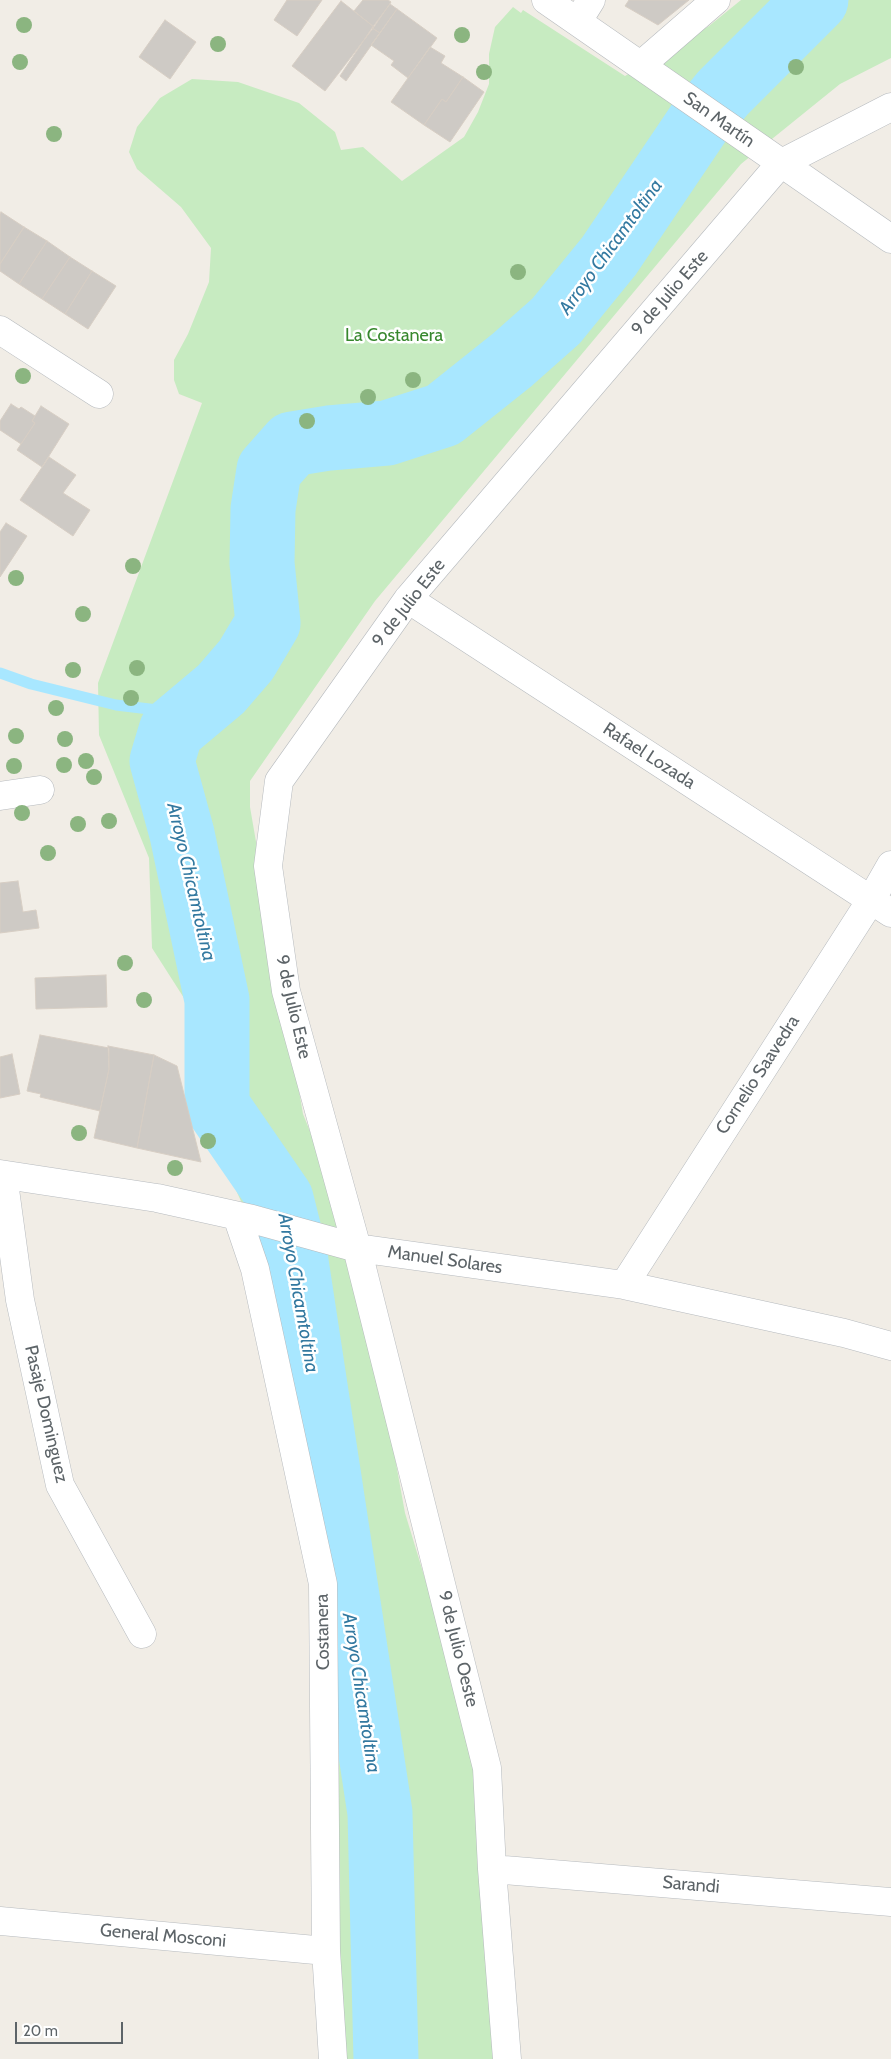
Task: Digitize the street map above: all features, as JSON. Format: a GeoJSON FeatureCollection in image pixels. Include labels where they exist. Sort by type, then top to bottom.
{"type":"FeatureCollection","features":[{"type":"Feature","properties":{"kind":"street","name":"San Martín"},"geometry":{"type":"LineString","coordinates":[[546,0],[584,10],[649,71],[891,239]]}},
{"type":"Feature","properties":{"kind":"street"},"geometry":{"type":"LineString","coordinates":[[649,71],[716,0]]}},
{"type":"Feature","properties":{"kind":"street","name":"9 de Julio Este"},"geometry":{"type":"LineString","coordinates":[[349,1246],[286,991],[268,866],[279,781],[408,599],[774,159],[891,107]]}},
{"type":"Feature","properties":{"kind":"street"},"geometry":{"type":"LineString","coordinates":[[0,330],[99,394]]}},
{"type":"Feature","properties":{"kind":"street","name":"Rafael Lozada"},"geometry":{"type":"LineString","coordinates":[[408,599],[881,907]]}},
{"type":"Feature","properties":{"kind":"street"},"geometry":{"type":"LineString","coordinates":[[0,796],[40,790]]}},
{"type":"Feature","properties":{"kind":"street","name":"Cornelio Saavedra"},"geometry":{"type":"LineString","coordinates":[[624,1285],[881,907],[891,865]]}},
{"type":"Feature","properties":{"kind":"street","name":"Manuel Solares"},"geometry":{"type":"LineString","coordinates":[[2,1175],[157,1198],[244,1218],[349,1246],[624,1285],[844,1332],[891,1346]]}},
{"type":"Feature","properties":{"kind":"street","name":"Pasaje Dominguez"},"geometry":{"type":"LineString","coordinates":[[2,1175],[20,1300],[60,1485],[142,1634]]}},
{"type":"Feature","properties":{"kind":"street","name":"Costanera"},"geometry":{"type":"LineString","coordinates":[[244,1218],[323,1584],[326,1951],[333,2059]]}},
{"type":"Feature","properties":{"kind":"street","name":"9 de Julio Oeste"},"geometry":{"type":"LineString","coordinates":[[349,1246],[487,1768],[492,1869],[507,2059]]}},
{"type":"Feature","properties":{"kind":"street","name":"Sarandi"},"geometry":{"type":"LineString","coordinates":[[492,1869],[891,1902]]}},
{"type":"Feature","properties":{"kind":"street","name":"General Mosconi"},"geometry":{"type":"LineString","coordinates":[[0,1921],[326,1951]]}},
{"type":"Feature","properties":{"kind":"green space","name":"La Costanera"},"geometry":{"type":"Polygon","coordinates":[[[741,0],[891,0],[891,58],[840,84],[741,164],[375,601],[250,781],[250,807],[303,1114],[357,1248],[405,1513],[475,1743],[499,2059],[339,2059],[323,1670],[254,1230],[203,1117],[191,1009],[152,948],[149,858],[99,735],[98,683],[202,403],[179,394],[174,380],[174,360],[188,334],[209,282],[211,248],[181,207],[137,169],[129,152],[137,127],[160,98],[192,79],[238,82],[299,103],[335,132],[341,150],[363,147],[402,181],[464,137],[478,112],[489,84],[489,54],[495,27],[513,7],[521,13],[523,10],[625,76],[709,26],[741,0]]]}},
{"type":"Feature","properties":{"kind":"building"},"geometry":{"type":"Polygon","coordinates":[[[287,0],[322,0],[297,36],[274,20],[287,0]]]}},
{"type":"Feature","properties":{"kind":"building"},"geometry":{"type":"Polygon","coordinates":[[[363,0],[388,0],[391,2],[374,27],[354,11],[363,0]]]}},
{"type":"Feature","properties":{"kind":"building"},"geometry":{"type":"Polygon","coordinates":[[[629,0],[689,0],[658,25],[625,6],[629,0]]]}},
{"type":"Feature","properties":{"kind":"building"},"geometry":{"type":"Polygon","coordinates":[[[341,1],[374,27],[325,91],[292,66],[341,1]]]}},
{"type":"Feature","properties":{"kind":"building"},"geometry":{"type":"Polygon","coordinates":[[[390,4],[397,9],[380,33],[372,28],[390,4]]]}},
{"type":"Feature","properties":{"kind":"building"},"geometry":{"type":"Polygon","coordinates":[[[397,9],[437,38],[408,78],[391,65],[394,61],[371,45],[397,9]]]}},
{"type":"Feature","properties":{"kind":"building"},"geometry":{"type":"Polygon","coordinates":[[[165,20],[196,42],[170,79],[139,57],[165,20]]]}},
{"type":"Feature","properties":{"kind":"building"},"geometry":{"type":"Polygon","coordinates":[[[372,28],[380,33],[346,81],[340,76],[372,28]]]}},
{"type":"Feature","properties":{"kind":"building"},"geometry":{"type":"Polygon","coordinates":[[[430,47],[445,56],[441,63],[463,77],[446,102],[442,99],[424,125],[391,102],[430,47]]]}},
{"type":"Feature","properties":{"kind":"building"},"geometry":{"type":"Polygon","coordinates":[[[463,77],[484,92],[450,142],[424,125],[442,99],[446,102],[463,77]]]}},
{"type":"Feature","properties":{"kind":"building"},"geometry":{"type":"Polygon","coordinates":[[[1,212],[24,227],[0,264],[0,214],[1,212]]]}},
{"type":"Feature","properties":{"kind":"building"},"geometry":{"type":"Polygon","coordinates":[[[24,227],[47,241],[19,284],[0,271],[0,264],[24,227]]]}},
{"type":"Feature","properties":{"kind":"building"},"geometry":{"type":"Polygon","coordinates":[[[47,241],[70,257],[42,299],[19,284],[47,241]]]}},
{"type":"Feature","properties":{"kind":"building"},"geometry":{"type":"Polygon","coordinates":[[[70,257],[92,271],[65,314],[42,299],[70,257]]]}},
{"type":"Feature","properties":{"kind":"building"},"geometry":{"type":"Polygon","coordinates":[[[92,271],[116,286],[88,329],[65,314],[92,271]]]}},
{"type":"Feature","properties":{"kind":"building"},"geometry":{"type":"Polygon","coordinates":[[[11,404],[19,409],[21,407],[35,416],[32,421],[35,423],[21,444],[0,430],[0,421],[11,404]]]}},
{"type":"Feature","properties":{"kind":"building"},"geometry":{"type":"Polygon","coordinates":[[[41,406],[69,424],[42,467],[17,450],[35,423],[32,421],[41,406]]]}},
{"type":"Feature","properties":{"kind":"building"},"geometry":{"type":"Polygon","coordinates":[[[49,457],[76,475],[63,493],[90,510],[73,536],[20,500],[49,457]]]}},
{"type":"Feature","properties":{"kind":"building"},"geometry":{"type":"Polygon","coordinates":[[[6,523],[27,536],[0,577],[0,532],[6,523]]]}},
{"type":"Feature","properties":{"kind":"building"},"geometry":{"type":"Polygon","coordinates":[[[18,881],[23,912],[36,910],[39,928],[0,933],[0,883],[18,881]]]}},
{"type":"Feature","properties":{"kind":"building"},"geometry":{"type":"Polygon","coordinates":[[[106,975],[107,1007],[36,1009],[35,978],[106,975]]]}},
{"type":"Feature","properties":{"kind":"building"},"geometry":{"type":"Polygon","coordinates":[[[40,1035],[109,1048],[109,1069],[100,1111],[40,1097],[41,1094],[27,1091],[40,1035]]]}},
{"type":"Feature","properties":{"kind":"building"},"geometry":{"type":"Polygon","coordinates":[[[108,1046],[154,1055],[137,1148],[94,1138],[109,1069],[108,1046]]]}},
{"type":"Feature","properties":{"kind":"building"},"geometry":{"type":"Polygon","coordinates":[[[12,1054],[20,1094],[0,1098],[0,1057],[12,1054]]]}},
{"type":"Feature","properties":{"kind":"building"},"geometry":{"type":"Polygon","coordinates":[[[154,1055],[177,1066],[201,1162],[137,1148],[154,1055]]]}},
{"type":"Feature","properties":{"kind":"waterway","name":"Arroyo Chicamtoltina"},"geometry":{"type":"LineString","coordinates":[[386,2059],[380,1813],[295,1255],[281,1199],[217,1106],[217,1000],[182,834],[162,761],[171,731],[221,689],[246,660],[268,623],[262,563],[263,509],[269,470],[292,444],[329,438],[387,433],[443,415],[512,360],[556,321],[609,256],[700,121],[723,93],[816,0]]}},
{"type":"Feature","properties":{"kind":"waterway"},"geometry":{"type":"LineString","coordinates":[[0,673],[31,684],[116,705],[191,714]]}}]}
